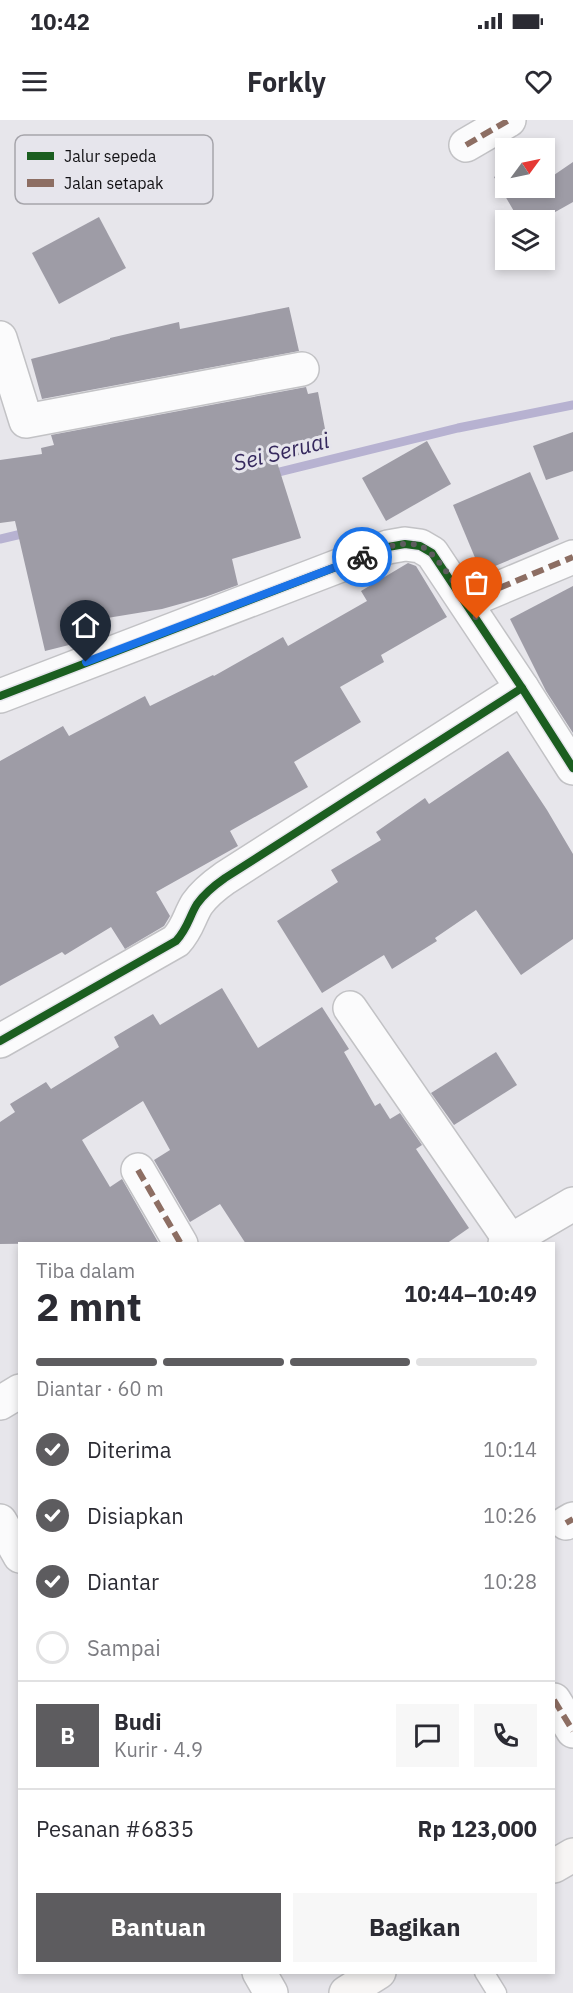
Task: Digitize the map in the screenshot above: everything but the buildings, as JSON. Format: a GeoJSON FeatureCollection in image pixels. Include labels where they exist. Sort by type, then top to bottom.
{"type":"FeatureCollection","features":[{"type":"Feature","properties":{"kind":"street"},"geometry":{"type":"LineString","coordinates":[[466,145],[509,120]]}},
{"type":"Feature","properties":{"kind":"street"},"geometry":{"type":"LineString","coordinates":[[0,338],[13,424],[302,369]]}},
{"type":"Feature","properties":{"kind":"street"},"geometry":{"type":"LineString","coordinates":[[0,696],[388,547],[405,544],[420,546],[432,553],[571,760]]}},
{"type":"Feature","properties":{"kind":"street"},"geometry":{"type":"LineString","coordinates":[[466,602],[573,556]]}},
{"type":"Feature","properties":{"kind":"street"},"geometry":{"type":"LineString","coordinates":[[0,1041],[176,941],[184,932],[197,904],[225,878],[522,688]]}},
{"type":"Feature","properties":{"kind":"street"},"geometry":{"type":"LineString","coordinates":[[350,1008],[508,1242],[573,1204]]}},
{"type":"Feature","properties":{"kind":"street"},"geometry":{"type":"LineString","coordinates":[[138,1170],[180,1242]]}},
{"type":"Feature","properties":{"kind":"street"},"geometry":{"type":"LineString","coordinates":[[0,1403],[18,1392]]}},
{"type":"Feature","properties":{"kind":"street"},"geometry":{"type":"LineString","coordinates":[[1,1525],[18,1553]]}},
{"type":"Feature","properties":{"kind":"street"},"geometry":{"type":"LineString","coordinates":[[555,1702],[573,1731]]}},
{"type":"Feature","properties":{"kind":"street"},"geometry":{"type":"LineString","coordinates":[[555,1865],[573,1855]]}},
{"type":"Feature","properties":{"kind":"street"},"geometry":{"type":"LineString","coordinates":[[260,1974],[271,1993]]}},
{"type":"Feature","properties":{"kind":"street"},"geometry":{"type":"LineString","coordinates":[[346,1993],[376,1974]]}},
{"type":"Feature","properties":{"kind":"lane"},"geometry":{"type":"LineString","coordinates":[[485,1974],[497,1993]]}},
{"type":"Feature","properties":{"kind":"waterway","name":"Sei Seruai"},"geometry":{"type":"LineString","coordinates":[[271,474],[458,428],[573,405]]}},
{"type":"Feature","properties":{"kind":"waterway","name":"Sei Seruai"},"geometry":{"type":"LineString","coordinates":[[0,539],[30,532]]}},
{"type":"Feature","properties":{"kind":"marked path"},"geometry":{"type":"LineString","coordinates":[[466,145],[509,120]]}},
{"type":"Feature","properties":{"kind":"marked path"},"geometry":{"type":"LineString","coordinates":[[466,602],[573,557]]}},
{"type":"Feature","properties":{"kind":"marked path"},"geometry":{"type":"LineString","coordinates":[[138,1170],[180,1242]]}},
{"type":"Feature","properties":{"kind":"marked path"},"geometry":{"type":"LineString","coordinates":[[566,1523],[573,1519]]}},
{"type":"Feature","properties":{"kind":"marked path"},"geometry":{"type":"LineString","coordinates":[[555,1702],[573,1731]]}},
{"type":"Feature","properties":{"kind":"cycle path"},"geometry":{"type":"LineString","coordinates":[[0,696],[388,547],[405,544],[420,546],[432,553],[573,768]]}},
{"type":"Feature","properties":{"kind":"cycle path"},"geometry":{"type":"LineString","coordinates":[[0,1041],[176,941],[197,904],[221,881],[522,688]]}},
{"type":"Feature","properties":{"kind":"way so far"},"geometry":{"type":"LineString","coordinates":[[362,557],[388,547],[405,544],[420,546],[432,553],[477,619]]}},
{"type":"Feature","properties":{"kind":"route"},"geometry":{"type":"LineString","coordinates":[[86,662],[362,557]]}}]}
